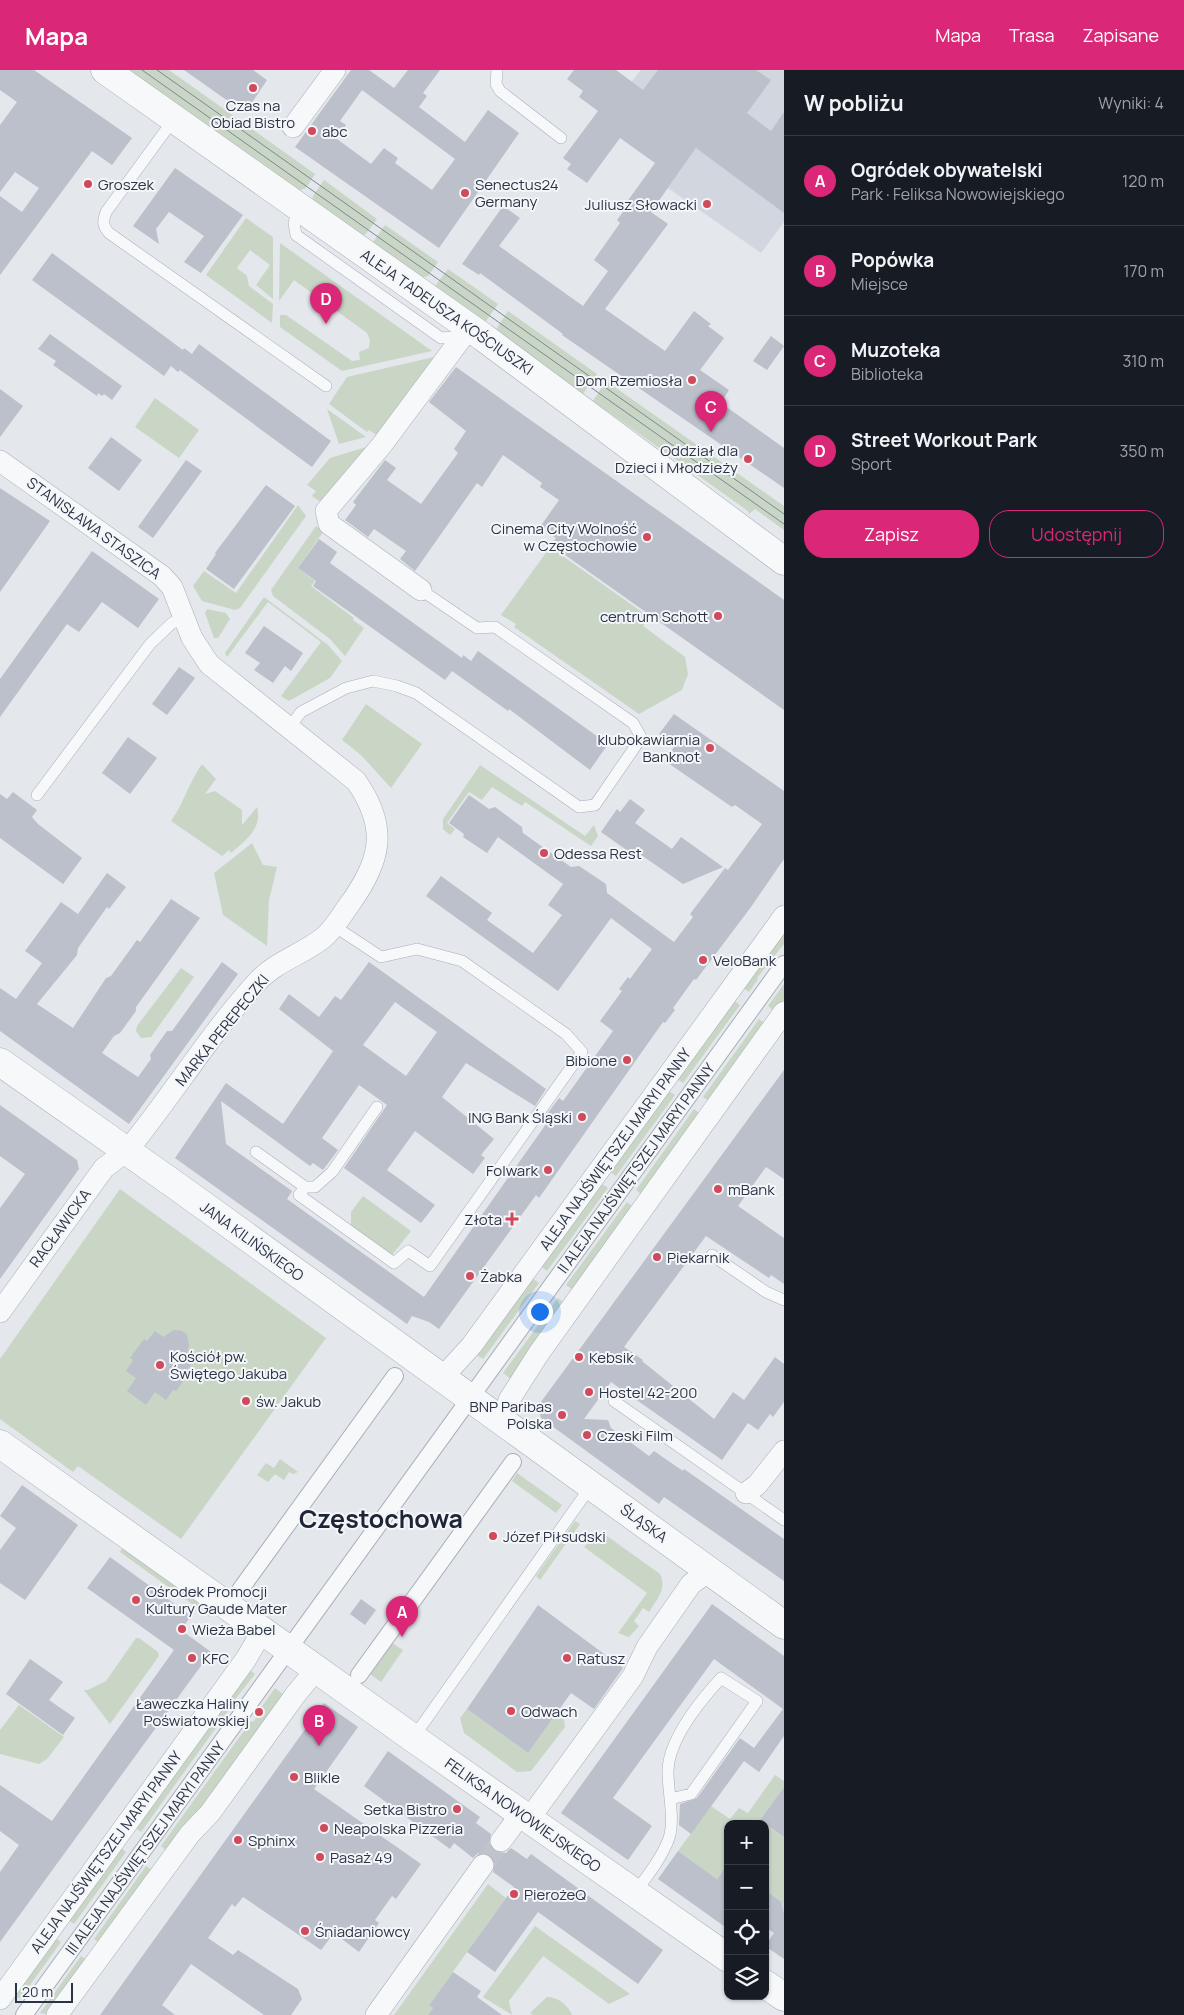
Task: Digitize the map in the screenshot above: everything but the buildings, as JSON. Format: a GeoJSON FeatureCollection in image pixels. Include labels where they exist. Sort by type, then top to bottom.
{"type":"FeatureCollection","features":[{"type":"Feature","properties":{"kind":"street","name":"ALEJA TADEUSZA KOŚCIUSZKI"},"geometry":{"type":"LineString","coordinates":[[105,70],[469,328],[610,430],[718,514],[784,561]]}},
{"type":"Feature","properties":{"kind":"street"},"geometry":{"type":"LineString","coordinates":[[293,127],[335,70]]}},
{"type":"Feature","properties":{"kind":"street"},"geometry":{"type":"LineString","coordinates":[[421,590],[329,524],[326,511],[381,446],[469,328]]}},
{"type":"Feature","properties":{"kind":"street","name":"STANISŁAWA STASZICA"},"geometry":{"type":"LineString","coordinates":[[0,461],[162,576],[172,588],[192,638],[209,664],[250,696]]}},
{"type":"Feature","properties":{"kind":"street","name":"MARKA PEREPECZKI"},"geometry":{"type":"LineString","coordinates":[[127,1151],[257,981],[271,970],[324,937],[366,882],[375,862],[377,822],[368,797],[356,781],[250,696]]}},
{"type":"Feature","properties":{"kind":"street","name":"ALEJA NAJŚWIĘTSZEJ MARYI PANNY"},"geometry":{"type":"LineString","coordinates":[[442,1378],[472,1345],[784,916]]}},
{"type":"Feature","properties":{"kind":"street","name":"II ALEJA NAJŚWIĘTSZEJ MARYI PANNY"},"geometry":{"type":"LineString","coordinates":[[469,1398],[784,964]]}},
{"type":"Feature","properties":{"kind":"street"},"geometry":{"type":"LineString","coordinates":[[503,1422],[509,1400],[539,1353],[784,1012]]}},
{"type":"Feature","properties":{"kind":"street","name":"JANA KILIŃSKIEGO"},"geometry":{"type":"LineString","coordinates":[[0,1062],[127,1151],[503,1422]]}},
{"type":"Feature","properties":{"kind":"street","name":"RACŁAWICKA"},"geometry":{"type":"LineString","coordinates":[[0,1312],[104,1168],[127,1151]]}},
{"type":"Feature","properties":{"kind":"street"},"geometry":{"type":"LineString","coordinates":[[240,1590],[394,1376]]}},
{"type":"Feature","properties":{"kind":"street"},"geometry":{"type":"LineString","coordinates":[[286,1654],[469,1398]]}},
{"type":"Feature","properties":{"kind":"street","name":"ŚLĄSKA"},"geometry":{"type":"LineString","coordinates":[[503,1422],[784,1625]]}},
{"type":"Feature","properties":{"kind":"street","name":"FELIKSA NOWOWIEJSKIEGO"},"geometry":{"type":"LineString","coordinates":[[0,1444],[262,1630],[286,1654],[320,1672],[724,1955]]}},
{"type":"Feature","properties":{"kind":"street"},"geometry":{"type":"LineString","coordinates":[[746,1494],[757,1485],[784,1451]]}},
{"type":"Feature","properties":{"kind":"street"},"geometry":{"type":"LineString","coordinates":[[359,1675],[513,1462]]}},
{"type":"Feature","properties":{"kind":"street"},"geometry":{"type":"LineString","coordinates":[[501,1841],[525,1817],[633,1676],[647,1647],[691,1584],[709,1571]]}},
{"type":"Feature","properties":{"kind":"street","name":"ALEJA NAJŚWIĘTSZEJ MARYI PANNY"},"geometry":{"type":"LineString","coordinates":[[0,1999],[246,1659],[262,1630]]}},
{"type":"Feature","properties":{"kind":"street","name":"III ALEJA NAJŚWIĘTSZEJ MARYI PANNY"},"geometry":{"type":"LineString","coordinates":[[24,2015],[286,1654]]}},
{"type":"Feature","properties":{"kind":"street"},"geometry":{"type":"LineString","coordinates":[[57,2015],[190,1834],[210,1813],[296,1694],[310,1678],[320,1672]]}},
{"type":"Feature","properties":{"kind":"street"},"geometry":{"type":"LineString","coordinates":[[376,2015],[483,1865]]}},
{"type":"Feature","properties":{"kind":"street"},"geometry":{"type":"LineString","coordinates":[[769,1987],[784,1997]]}},
{"type":"Feature","properties":{"kind":"lane"},"geometry":{"type":"LineString","coordinates":[[497,70],[496,84],[500,91],[561,138]]}},
{"type":"Feature","properties":{"kind":"lane"},"geometry":{"type":"LineString","coordinates":[[174,119],[106,212],[103,221],[104,228],[326,386]]}},
{"type":"Feature","properties":{"kind":"lane"},"geometry":{"type":"LineString","coordinates":[[290,727],[301,712],[346,688],[373,682],[397,686],[416,694],[579,807],[595,804],[639,741],[640,734],[633,723],[495,627],[477,628],[421,590]]}},
{"type":"Feature","properties":{"kind":"lane"},"geometry":{"type":"LineString","coordinates":[[37,795],[150,644],[172,624],[185,618]]}},
{"type":"Feature","properties":{"kind":"lane"},"geometry":{"type":"LineString","coordinates":[[305,1187],[299,1195],[394,1263],[408,1251],[430,1266],[582,1052],[566,1034],[462,961],[417,948],[381,957],[334,926]]}},
{"type":"Feature","properties":{"kind":"lane"},"geometry":{"type":"LineString","coordinates":[[256,1152],[305,1187],[315,1187],[332,1172],[377,1107]]}},
{"type":"Feature","properties":{"kind":"lane"},"geometry":{"type":"LineString","coordinates":[[712,1255],[766,1292],[784,1300]]}},
{"type":"Feature","properties":{"kind":"lane"},"geometry":{"type":"LineString","coordinates":[[614,1401],[784,1520]]}},
{"type":"Feature","properties":{"kind":"lane"},"geometry":{"type":"LineString","coordinates":[[414,1738],[591,1486]]}},
{"type":"Feature","properties":{"kind":"lane"},"geometry":{"type":"LineString","coordinates":[[635,1893],[660,1857],[670,1836],[668,1771],[674,1744],[704,1696],[721,1678],[757,1700],[691,1794],[670,1799]]}},
{"type":"Feature","properties":{"kind":"shaded area"},"geometry":{"type":"Polygon","coordinates":[[[641,70],[784,70],[784,222],[761,253],[668,188],[696,148],[624,91],[641,70]]]}},
{"type":"Feature","properties":{"kind":"green space"},"geometry":{"type":"Polygon","coordinates":[[[126,70],[169,70],[315,174],[306,188],[298,191],[126,70]]]}},
{"type":"Feature","properties":{"kind":"green space"},"geometry":{"type":"Polygon","coordinates":[[[324,180],[377,219],[366,234],[361,236],[312,201],[313,196],[324,180]]]}},
{"type":"Feature","properties":{"kind":"green space"},"geometry":{"type":"Polygon","coordinates":[[[246,218],[273,237],[273,299],[256,285],[270,265],[250,250],[237,268],[247,276],[249,286],[273,304],[272,323],[206,275],[246,218]]]}},
{"type":"Feature","properties":{"kind":"green space"},"geometry":{"type":"Polygon","coordinates":[[[385,225],[438,262],[428,276],[422,278],[374,247],[373,242],[385,225]]]}},
{"type":"Feature","properties":{"kind":"green space"},"geometry":{"type":"Polygon","coordinates":[[[280,243],[432,351],[342,371],[280,327],[280,315],[286,315],[352,361],[360,360],[359,352],[369,348],[370,340],[367,333],[294,280],[279,301],[280,243]]]}},
{"type":"Feature","properties":{"kind":"green space"},"geometry":{"type":"Polygon","coordinates":[[[448,269],[498,304],[484,324],[436,290],[435,286],[448,269]]]}},
{"type":"Feature","properties":{"kind":"green space"},"geometry":{"type":"Polygon","coordinates":[[[508,311],[597,374],[583,394],[495,331],[508,311]]]}},
{"type":"Feature","properties":{"kind":"green space"},"geometry":{"type":"Polygon","coordinates":[[[434,357],[378,436],[369,430],[367,432],[329,404],[347,377],[434,357]]]}},
{"type":"Feature","properties":{"kind":"green space"},"geometry":{"type":"Polygon","coordinates":[[[606,381],[784,506],[784,530],[755,509],[749,514],[748,511],[593,401],[606,381]]]}},
{"type":"Feature","properties":{"kind":"green space"},"geometry":{"type":"Polygon","coordinates":[[[155,398],[199,430],[179,458],[135,427],[155,398]]]}},
{"type":"Feature","properties":{"kind":"green space"},"geometry":{"type":"Polygon","coordinates":[[[327,409],[366,437],[339,444],[327,409]]]}},
{"type":"Feature","properties":{"kind":"green space"},"geometry":{"type":"Polygon","coordinates":[[[373,445],[327,497],[319,501],[312,496],[316,491],[307,485],[330,458],[373,445]]]}},
{"type":"Feature","properties":{"kind":"green space"},"geometry":{"type":"Polygon","coordinates":[[[298,505],[306,516],[240,608],[235,610],[202,601],[193,586],[204,571],[236,593],[298,505]]]}},
{"type":"Feature","properties":{"kind":"green space"},"geometry":{"type":"Polygon","coordinates":[[[316,526],[323,532],[298,568],[315,581],[311,586],[354,618],[353,620],[364,628],[345,656],[330,639],[273,596],[271,590],[316,526]]]}},
{"type":"Feature","properties":{"kind":"green space"},"geometry":{"type":"Polygon","coordinates":[[[550,547],[649,617],[643,626],[685,657],[688,674],[682,690],[639,714],[514,627],[516,624],[501,615],[550,547]]]}},
{"type":"Feature","properties":{"kind":"green space"},"geometry":{"type":"Polygon","coordinates":[[[264,597],[328,645],[342,661],[330,678],[289,701],[281,696],[321,642],[268,602],[227,657],[225,653],[264,597]]]}},
{"type":"Feature","properties":{"kind":"green space"},"geometry":{"type":"Polygon","coordinates":[[[207,609],[226,613],[230,619],[218,638],[214,638],[205,613],[207,609]]]}},
{"type":"Feature","properties":{"kind":"green space"},"geometry":{"type":"Polygon","coordinates":[[[366,704],[422,744],[391,788],[361,755],[342,740],[366,704]]]}},
{"type":"Feature","properties":{"kind":"green space"},"geometry":{"type":"Polygon","coordinates":[[[202,764],[216,779],[205,794],[215,791],[242,810],[242,825],[257,807],[258,821],[252,833],[231,853],[229,850],[222,856],[171,821],[202,764]]]}},
{"type":"Feature","properties":{"kind":"green space"},"geometry":{"type":"Polygon","coordinates":[[[480,765],[585,836],[594,825],[598,836],[591,846],[525,802],[522,806],[492,787],[482,800],[469,792],[447,823],[455,829],[450,835],[443,829],[443,819],[480,765]]]}},
{"type":"Feature","properties":{"kind":"green space"},"geometry":{"type":"Polygon","coordinates":[[[252,843],[263,865],[277,867],[269,900],[267,946],[223,915],[214,873],[252,843]]]}},
{"type":"Feature","properties":{"kind":"green space"},"geometry":{"type":"Polygon","coordinates":[[[784,925],[784,944],[757,978],[749,992],[740,986],[784,925]]]}},
{"type":"Feature","properties":{"kind":"green space"},"geometry":{"type":"Polygon","coordinates":[[[181,968],[194,977],[151,1037],[141,1038],[136,1031],[137,1026],[181,968]]]}},
{"type":"Feature","properties":{"kind":"green space"},"geometry":{"type":"Polygon","coordinates":[[[784,984],[784,1003],[777,1013],[768,1006],[784,984]]]}},
{"type":"Feature","properties":{"kind":"green space"},"geometry":{"type":"Polygon","coordinates":[[[731,998],[740,1005],[683,1083],[674,1077],[731,998]]]}},
{"type":"Feature","properties":{"kind":"green space"},"geometry":{"type":"Polygon","coordinates":[[[759,1019],[768,1026],[712,1103],[703,1097],[759,1019]]]}},
{"type":"Feature","properties":{"kind":"green space"},"geometry":{"type":"Polygon","coordinates":[[[666,1089],[675,1095],[616,1176],[607,1169],[666,1089]]]}},
{"type":"Feature","properties":{"kind":"green space"},"geometry":{"type":"Polygon","coordinates":[[[694,1109],[703,1116],[644,1196],[636,1190],[694,1109]]]}},
{"type":"Feature","properties":{"kind":"green space"},"geometry":{"type":"Polygon","coordinates":[[[599,1182],[608,1188],[547,1271],[538,1264],[599,1182]]]}},
{"type":"Feature","properties":{"kind":"green space"},"geometry":{"type":"Polygon","coordinates":[[[120,1189],[326,1338],[181,1539],[78,1466],[73,1472],[0,1419],[0,1359],[120,1189]]]}},
{"type":"Feature","properties":{"kind":"green space"},"geometry":{"type":"Polygon","coordinates":[[[363,1196],[411,1231],[392,1255],[351,1226],[351,1212],[363,1196]]]}},
{"type":"Feature","properties":{"kind":"green space"},"geometry":{"type":"Polygon","coordinates":[[[627,1202],[636,1209],[575,1291],[566,1285],[627,1202]]]}},
{"type":"Feature","properties":{"kind":"green space"},"geometry":{"type":"Polygon","coordinates":[[[530,1277],[539,1283],[483,1359],[474,1353],[530,1277]]]}},
{"type":"Feature","properties":{"kind":"green space"},"geometry":{"type":"Polygon","coordinates":[[[558,1298],[566,1304],[511,1379],[503,1373],[558,1298]]]}},
{"type":"Feature","properties":{"kind":"green space"},"geometry":{"type":"Polygon","coordinates":[[[280,1459],[298,1472],[293,1474],[289,1472],[284,1480],[275,1474],[268,1482],[257,1475],[266,1463],[274,1468],[280,1459]]]}},
{"type":"Feature","properties":{"kind":"green space"},"geometry":{"type":"Polygon","coordinates":[[[517,1473],[562,1505],[556,1513],[512,1481],[517,1473]]]}},
{"type":"Feature","properties":{"kind":"green space"},"geometry":{"type":"Polygon","coordinates":[[[575,1521],[580,1524],[540,1580],[536,1576],[575,1521]]]}},
{"type":"Feature","properties":{"kind":"green space"},"geometry":{"type":"Polygon","coordinates":[[[595,1535],[607,1536],[660,1574],[662,1579],[662,1589],[658,1598],[649,1612],[643,1608],[634,1621],[639,1626],[629,1637],[618,1633],[647,1593],[584,1547],[595,1535]]]}},
{"type":"Feature","properties":{"kind":"green space"},"geometry":{"type":"Polygon","coordinates":[[[123,1547],[214,1612],[210,1617],[120,1552],[123,1547]]]}},
{"type":"Feature","properties":{"kind":"green space"},"geometry":{"type":"Polygon","coordinates":[[[136,1638],[139,1638],[158,1652],[159,1656],[110,1724],[84,1690],[88,1690],[106,1681],[136,1638]]]}},
{"type":"Feature","properties":{"kind":"green space"},"geometry":{"type":"Polygon","coordinates":[[[392,1643],[403,1650],[381,1682],[370,1674],[392,1643]]]}},
{"type":"Feature","properties":{"kind":"green space"},"geometry":{"type":"Polygon","coordinates":[[[247,1668],[255,1674],[230,1706],[141,1832],[133,1826],[247,1668]]]}},
{"type":"Feature","properties":{"kind":"green space"},"geometry":{"type":"Polygon","coordinates":[[[275,1688],[284,1695],[169,1853],[161,1846],[251,1721],[253,1722],[261,1711],[260,1709],[275,1688]]]}},
{"type":"Feature","properties":{"kind":"green space"},"geometry":{"type":"Polygon","coordinates":[[[19,1705],[64,1737],[47,1759],[39,1764],[0,1754],[0,1730],[19,1705]]]}},
{"type":"Feature","properties":{"kind":"green space"},"geometry":{"type":"Polygon","coordinates":[[[467,1709],[528,1753],[556,1714],[564,1720],[565,1727],[531,1771],[517,1772],[464,1733],[460,1718],[467,1709]]]}},
{"type":"Feature","properties":{"kind":"green space"},"geometry":{"type":"Polygon","coordinates":[[[775,1775],[784,1781],[784,1787],[760,1820],[724,1820],[724,1869],[717,1879],[678,1851],[711,1806],[730,1819],[739,1808],[748,1813],[775,1775]]]}},
{"type":"Feature","properties":{"kind":"green space"},"geometry":{"type":"Polygon","coordinates":[[[769,1827],[784,1837],[784,1914],[782,1904],[769,1893],[769,1827]]]}},
{"type":"Feature","properties":{"kind":"green space"},"geometry":{"type":"Polygon","coordinates":[[[118,1846],[126,1852],[74,1924],[66,1918],[118,1846]]]}},
{"type":"Feature","properties":{"kind":"green space"},"geometry":{"type":"Polygon","coordinates":[[[146,1866],[155,1872],[102,1945],[94,1939],[146,1866]]]}},
{"type":"Feature","properties":{"kind":"green space"},"geometry":{"type":"Polygon","coordinates":[[[488,1884],[506,1898],[429,2005],[433,2008],[428,2015],[394,2015],[488,1884]]]}},
{"type":"Feature","properties":{"kind":"green space"},"geometry":{"type":"Polygon","coordinates":[[[535,1926],[630,1994],[609,2004],[543,1956],[509,2001],[512,2015],[483,1997],[535,1926]]]}},
{"type":"Feature","properties":{"kind":"green space"},"geometry":{"type":"Polygon","coordinates":[[[53,1936],[61,1942],[20,1999],[12,1993],[53,1936]]]}},
{"type":"Feature","properties":{"kind":"green space"},"geometry":{"type":"Polygon","coordinates":[[[81,1956],[90,1962],[52,2015],[40,2013],[81,1956]]]}},
{"type":"Feature","properties":{"kind":"green space"},"geometry":{"type":"Polygon","coordinates":[[[547,1997],[555,1998],[562,2002],[572,2015],[533,2015],[530,2013],[547,1997]]]}},
{"type":"Feature","properties":{"kind":"tunnel"},"geometry":{"type":"LineString","coordinates":[[483,1865],[501,1841]]}},
{"type":"Feature","properties":{"kind":"tram line"},"geometry":{"type":"LineString","coordinates":[[142,70],[784,524]]}},
{"type":"Feature","properties":{"kind":"tram line"},"geometry":{"type":"LineString","coordinates":[[157,70],[784,514]]}},
{"type":"Feature","properties":{"kind":"place","name":"Czas na Obiad Bistro"},"geometry":{"type":"Point","coordinates":[253,88]}},
{"type":"Feature","properties":{"kind":"place","name":"abc"},"geometry":{"type":"Point","coordinates":[312,131]}},
{"type":"Feature","properties":{"kind":"place","name":"Groszek"},"geometry":{"type":"Point","coordinates":[88,184]}},
{"type":"Feature","properties":{"kind":"place","name":"Senectus24 Germany"},"geometry":{"type":"Point","coordinates":[465,193]}},
{"type":"Feature","properties":{"kind":"place","name":"Juliusz Słowacki"},"geometry":{"type":"Point","coordinates":[707,204]}},
{"type":"Feature","properties":{"kind":"place","name":"Street Workout Park"},"geometry":{"type":"Point","coordinates":[326,324]}},
{"type":"Feature","properties":{"kind":"place","name":"Dom Rzemiosła"},"geometry":{"type":"Point","coordinates":[692,380]}},
{"type":"Feature","properties":{"kind":"place","name":"Muzoteka"},"geometry":{"type":"Point","coordinates":[711,432]}},
{"type":"Feature","properties":{"kind":"place","name":"Oddział dla Dzieci i Młodzieży"},"geometry":{"type":"Point","coordinates":[748,459]}},
{"type":"Feature","properties":{"kind":"place","name":"Cinema City Wolność w Częstochowie"},"geometry":{"type":"Point","coordinates":[647,537]}},
{"type":"Feature","properties":{"kind":"place","name":"centrum Schott"},"geometry":{"type":"Point","coordinates":[718,616]}},
{"type":"Feature","properties":{"kind":"place","name":"klubokawiarnia Banknot"},"geometry":{"type":"Point","coordinates":[710,748]}},
{"type":"Feature","properties":{"kind":"place","name":"Odessa Rest"},"geometry":{"type":"Point","coordinates":[544,853]}},
{"type":"Feature","properties":{"kind":"place","name":"VeloBank"},"geometry":{"type":"Point","coordinates":[703,960]}},
{"type":"Feature","properties":{"kind":"place","name":"Bibione"},"geometry":{"type":"Point","coordinates":[627,1060]}},
{"type":"Feature","properties":{"kind":"place","name":"ING Bank Śląski"},"geometry":{"type":"Point","coordinates":[582,1117]}},
{"type":"Feature","properties":{"kind":"place","name":"Folwark"},"geometry":{"type":"Point","coordinates":[548,1170]}},
{"type":"Feature","properties":{"kind":"place","name":"mBank"},"geometry":{"type":"Point","coordinates":[718,1189]}},
{"type":"Feature","properties":{"kind":"place","name":"Złota"},"geometry":{"type":"Point","coordinates":[512,1219]}},
{"type":"Feature","properties":{"kind":"place","name":"Piekarnik"},"geometry":{"type":"Point","coordinates":[657,1257]}},
{"type":"Feature","properties":{"kind":"place","name":"Żabka"},"geometry":{"type":"Point","coordinates":[470,1276]}},
{"type":"Feature","properties":{"kind":"place","name":"Kebsik"},"geometry":{"type":"Point","coordinates":[579,1357]}},
{"type":"Feature","properties":{"kind":"place","name":"Kościół pw. Świętego Jakuba"},"geometry":{"type":"Point","coordinates":[160,1365]}},
{"type":"Feature","properties":{"kind":"place","name":"Hostel 42-200"},"geometry":{"type":"Point","coordinates":[589,1392]}},
{"type":"Feature","properties":{"kind":"place","name":"św. Jakub"},"geometry":{"type":"Point","coordinates":[246,1401]}},
{"type":"Feature","properties":{"kind":"place","name":"BNP Paribas Polska"},"geometry":{"type":"Point","coordinates":[562,1415]}},
{"type":"Feature","properties":{"kind":"place","name":"Czeski Film"},"geometry":{"type":"Point","coordinates":[587,1435]}},
{"type":"Feature","properties":{"kind":"place","name":"Józef Piłsudski"},"geometry":{"type":"Point","coordinates":[493,1536]}},
{"type":"Feature","properties":{"kind":"place","name":"Ośrodek Promocji Kultury Gaude Mater"},"geometry":{"type":"Point","coordinates":[136,1600]}},
{"type":"Feature","properties":{"kind":"place","name":"Wieża Babel"},"geometry":{"type":"Point","coordinates":[182,1629]}},
{"type":"Feature","properties":{"kind":"place","name":"Ogródek obywatelski"},"geometry":{"type":"Point","coordinates":[402,1637]}},
{"type":"Feature","properties":{"kind":"place","name":"KFC"},"geometry":{"type":"Point","coordinates":[192,1658]}},
{"type":"Feature","properties":{"kind":"place","name":"Ratusz"},"geometry":{"type":"Point","coordinates":[567,1658]}},
{"type":"Feature","properties":{"kind":"place","name":"Odwach"},"geometry":{"type":"Point","coordinates":[511,1711]}},
{"type":"Feature","properties":{"kind":"place","name":"Ławeczka Haliny Poświatowskiej"},"geometry":{"type":"Point","coordinates":[259,1712]}},
{"type":"Feature","properties":{"kind":"place","name":"Popówka"},"geometry":{"type":"Point","coordinates":[319,1746]}},
{"type":"Feature","properties":{"kind":"place","name":"Blikle"},"geometry":{"type":"Point","coordinates":[294,1777]}},
{"type":"Feature","properties":{"kind":"place","name":"Setka Bistro"},"geometry":{"type":"Point","coordinates":[457,1809]}},
{"type":"Feature","properties":{"kind":"place","name":"Neapolska Pizzeria"},"geometry":{"type":"Point","coordinates":[324,1828]}},
{"type":"Feature","properties":{"kind":"place","name":"Sphinx"},"geometry":{"type":"Point","coordinates":[238,1840]}},
{"type":"Feature","properties":{"kind":"place","name":"Pasaż 49"},"geometry":{"type":"Point","coordinates":[320,1857]}},
{"type":"Feature","properties":{"kind":"place","name":"PierożeQ"},"geometry":{"type":"Point","coordinates":[514,1894]}},
{"type":"Feature","properties":{"kind":"place","name":"Śniadaniowcy"},"geometry":{"type":"Point","coordinates":[305,1931]}},
{"type":"Feature","properties":{"kind":"district","name":"Częstochowa"},"geometry":{"type":"Point","coordinates":[381,1518]}}]}
